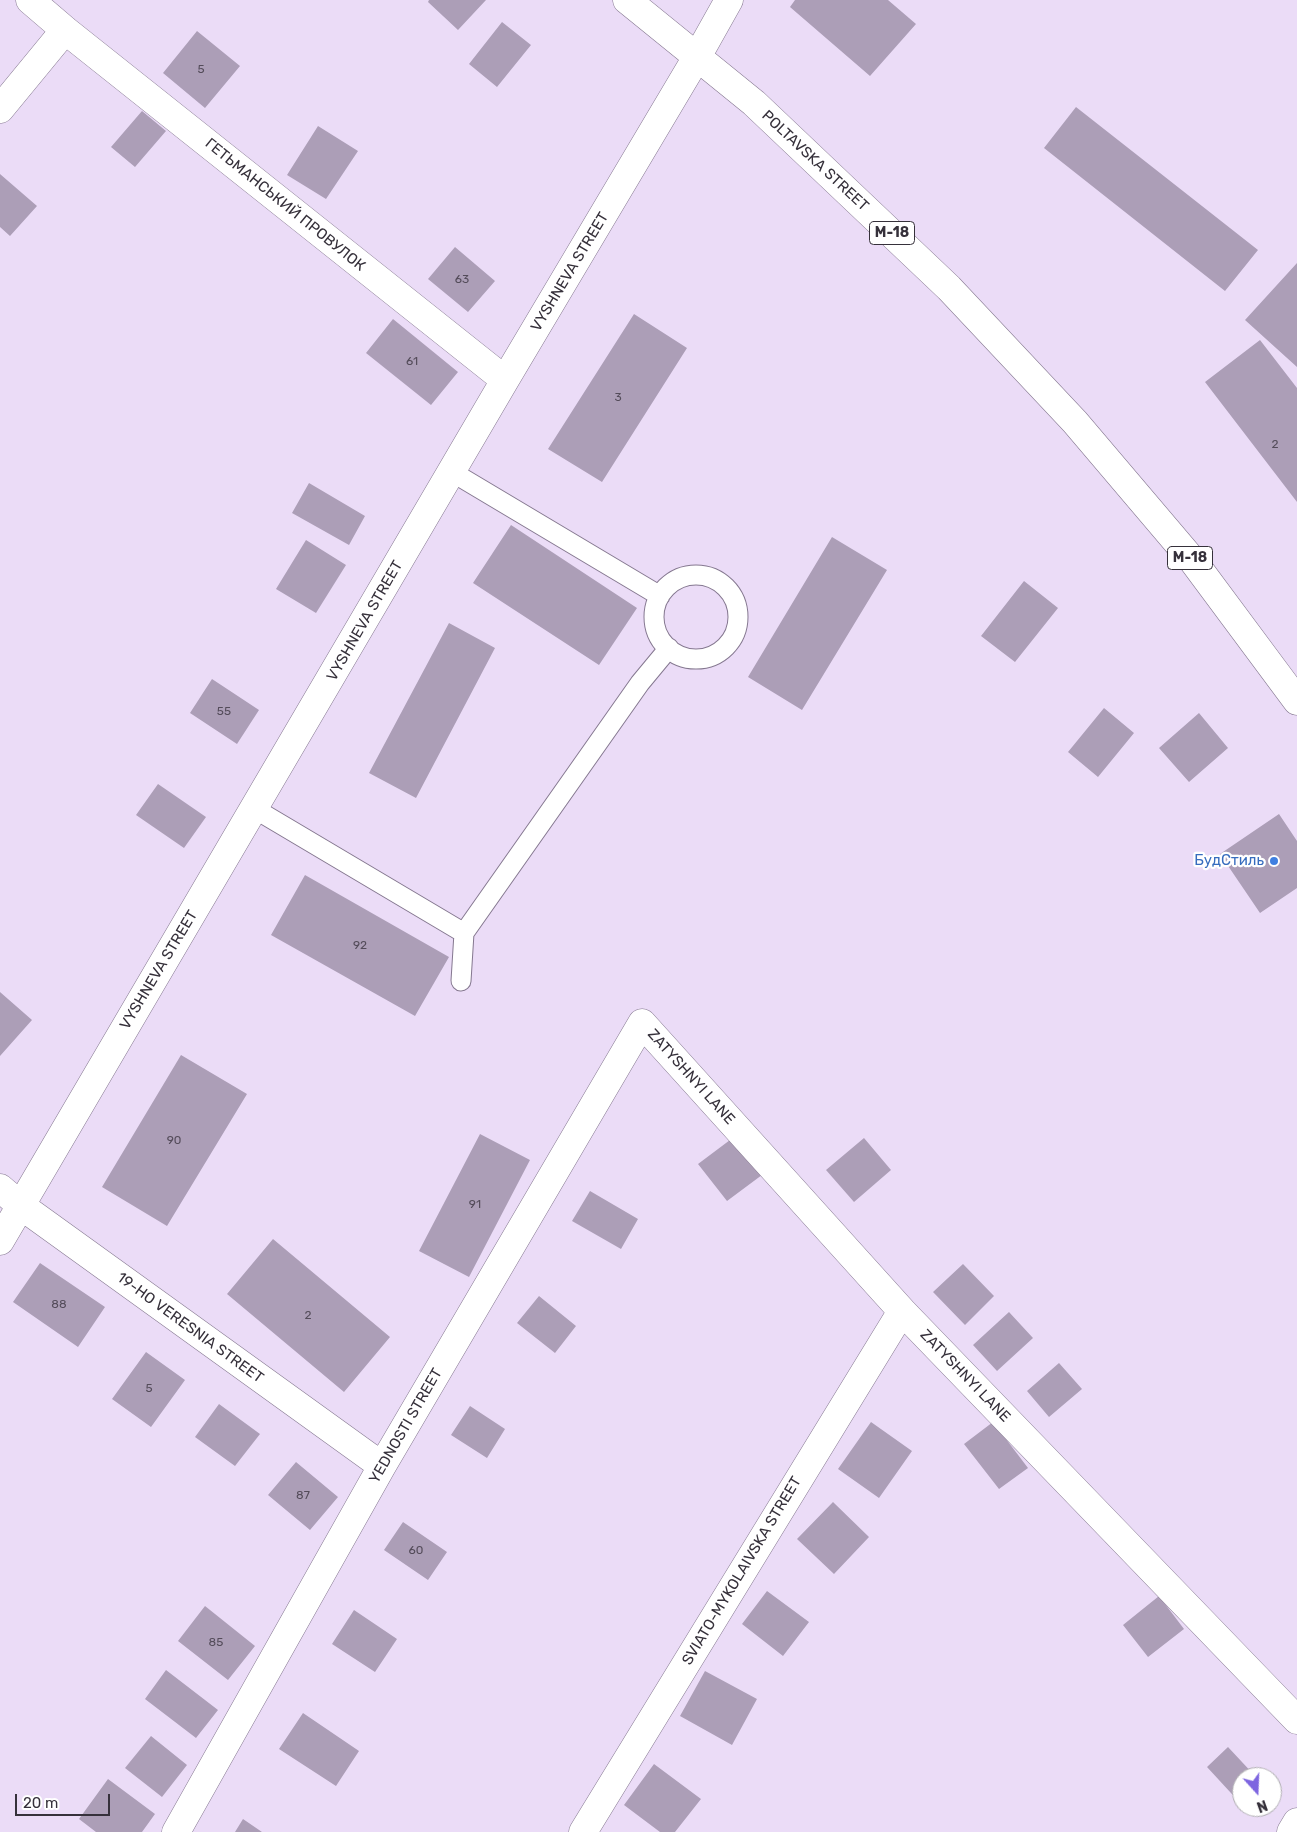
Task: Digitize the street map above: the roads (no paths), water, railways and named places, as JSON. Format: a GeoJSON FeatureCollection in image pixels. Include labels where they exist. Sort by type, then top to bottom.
{"type":"FeatureCollection","features":[{"type":"Feature","properties":{"kind":"main road","name":"ГЕТЬМАНСЬКИЙ ПРОВУЛОК"},"geometry":{"type":"LineString","coordinates":[[30,0],[65,30],[505,380]]}},
{"type":"Feature","properties":{"kind":"main road","name":"POLTAVSKA STREET"},"geometry":{"type":"LineString","coordinates":[[627,0],[754,103],[950,288],[1075,422],[1193,562],[1297,701]]}},
{"type":"Feature","properties":{"kind":"main road","name":"VYSHNEVA STREET"},"geometry":{"type":"LineString","coordinates":[[0,1241],[10,1197],[255,809],[729,0]]}},
{"type":"Feature","properties":{"kind":"main road"},"geometry":{"type":"LineString","coordinates":[[0,109],[65,30]]}},
{"type":"Feature","properties":{"kind":"main road","name":"ZATYSHNYI LANE"},"geometry":{"type":"LineString","coordinates":[[642,1023],[902,1311],[1297,1720]]}},
{"type":"Feature","properties":{"kind":"main road","name":"YEDNOSTI STREET"},"geometry":{"type":"LineString","coordinates":[[176,1832],[382,1466],[642,1023]]}},
{"type":"Feature","properties":{"kind":"main road","name":"19-HO VERESNIA STREET"},"geometry":{"type":"LineString","coordinates":[[10,1197],[382,1466]]}},
{"type":"Feature","properties":{"kind":"main road","name":"SVIATO-MYKOLAIVSKA STREET"},"geometry":{"type":"LineString","coordinates":[[583,1832],[902,1311]]}},
{"type":"Feature","properties":{"kind":"main road"},"geometry":{"type":"LineString","coordinates":[[1291,1832],[1297,1822]]}},
{"type":"Feature","properties":{"kind":"lane"},"geometry":{"type":"LineString","coordinates":[[452,472],[660,596]]}},
{"type":"Feature","properties":{"kind":"lane"},"geometry":{"type":"LineString","coordinates":[[690,575],[705,576],[718,581],[729,590],[736,604],[738,618],[736,632],[728,644],[716,654],[702,658],[688,658],[669,648],[656,630],[654,616],[657,601],[665,588],[676,580],[690,575]]}},
{"type":"Feature","properties":{"kind":"lane"},"geometry":{"type":"LineString","coordinates":[[461,981],[464,933],[640,683],[669,648]]}},
{"type":"Feature","properties":{"kind":"lane"},"geometry":{"type":"LineString","coordinates":[[255,809],[464,933]]}},
{"type":"Feature","properties":{"kind":"place","name":"БудСтиль"},"geometry":{"type":"Point","coordinates":[1274,861]}}]}
